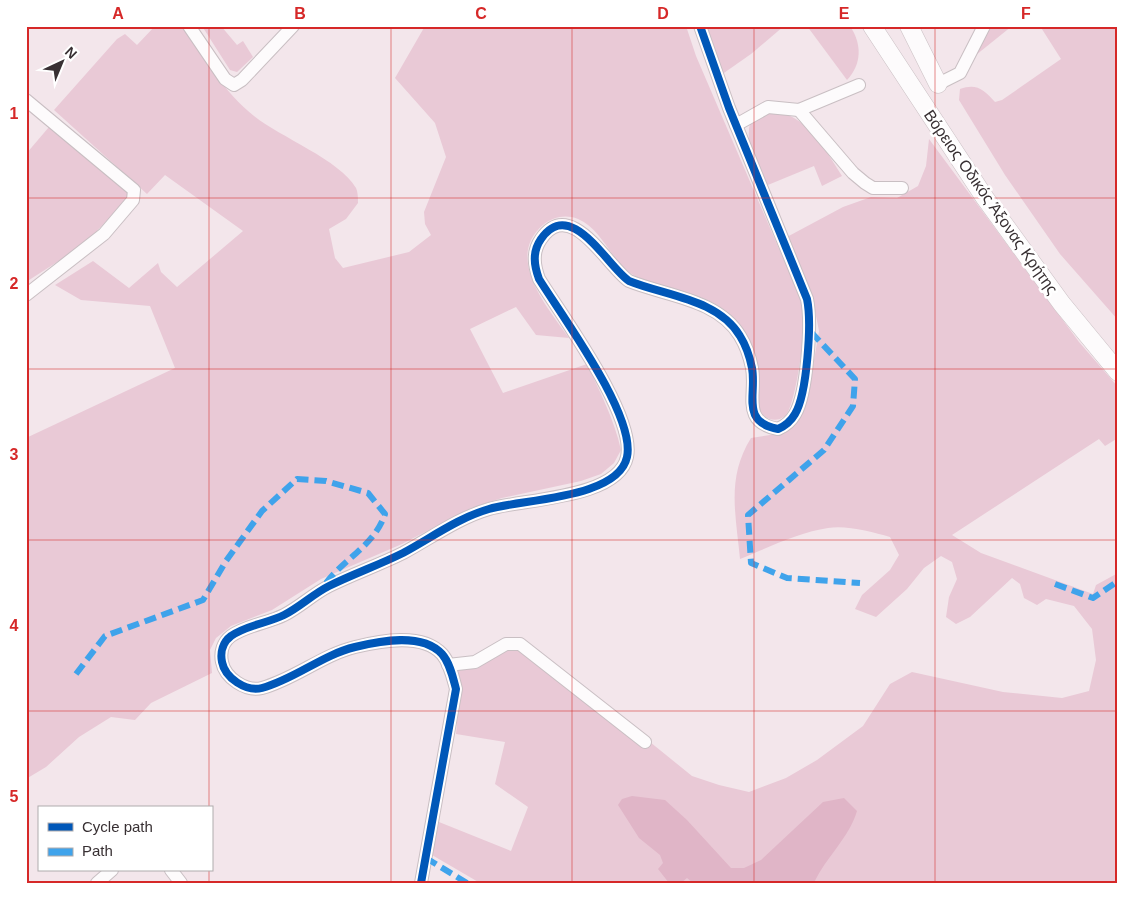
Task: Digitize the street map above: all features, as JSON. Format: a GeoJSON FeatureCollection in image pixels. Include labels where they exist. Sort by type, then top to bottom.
{"type":"FeatureCollection","features":[{"type":"Feature","properties":{"kind":"highway"},"geometry":{"type":"LineString","coordinates":[[865,26],[882,43]]}},
{"type":"Feature","properties":{"kind":"highway","name":"Βόρειος Οδικός Άξονας Κρήτης"},"geometry":{"type":"LineString","coordinates":[[872,26],[1024,252],[1118,372]]}},
{"type":"Feature","properties":{"kind":"highway"},"geometry":{"type":"LineString","coordinates":[[909,26],[938,84]]}},
{"type":"Feature","properties":{"kind":"street"},"geometry":{"type":"LineString","coordinates":[[189,26],[226,79],[234,85],[242,80],[292,26]]}},
{"type":"Feature","properties":{"kind":"street"},"geometry":{"type":"LineString","coordinates":[[421,883],[456,690],[448,665],[442,654],[432,646],[412,640],[398,640],[353,647],[260,689],[249,688],[233,679],[224,666],[223,646],[232,635],[286,614],[326,587],[402,553],[446,528],[488,509],[582,492],[601,484],[622,469],[626,461],[627,446],[617,406],[539,279],[535,268],[536,246],[544,234],[553,228],[568,226],[580,230],[592,240],[620,275],[630,281],[721,314],[741,337],[752,368],[752,405],[758,418],[766,427],[778,429],[787,424],[796,414],[810,332],[810,315],[807,300],[736,125],[700,26]]}},
{"type":"Feature","properties":{"kind":"street"},"geometry":{"type":"LineString","coordinates":[[938,84],[960,74],[984,26]]}},
{"type":"Feature","properties":{"kind":"street"},"geometry":{"type":"LineString","coordinates":[[736,125],[768,107],[799,110],[859,85]]}},
{"type":"Feature","properties":{"kind":"street"},"geometry":{"type":"LineString","coordinates":[[26,100],[134,190],[135,195],[133,200],[104,234],[26,295]]}},
{"type":"Feature","properties":{"kind":"street"},"geometry":{"type":"LineString","coordinates":[[799,110],[853,173],[865,183],[873,188],[902,188]]}},
{"type":"Feature","properties":{"kind":"street"},"geometry":{"type":"LineString","coordinates":[[448,665],[475,662],[506,644],[520,644],[645,742]]}},
{"type":"Feature","properties":{"kind":"street"},"geometry":{"type":"LineString","coordinates":[[97,883],[110,872]]}},
{"type":"Feature","properties":{"kind":"street"},"geometry":{"type":"LineString","coordinates":[[173,872],[181,883]]}},
{"type":"Feature","properties":{"kind":"shaded area"},"geometry":{"type":"Polygon","coordinates":[[[155,26],[183,26],[215,74],[243,107],[265,124],[324,158],[348,178],[356,188],[358,203],[346,219],[329,229],[335,258],[343,268],[409,252],[431,235],[425,224],[424,212],[446,157],[435,123],[395,78],[425,26],[686,26],[696,56],[801,302],[804,324],[799,369],[793,399],[785,416],[775,420],[763,416],[760,414],[757,403],[754,371],[747,338],[736,320],[726,310],[702,298],[637,277],[620,264],[595,231],[578,219],[559,217],[551,220],[543,225],[532,238],[528,252],[529,267],[541,298],[569,338],[536,335],[516,307],[470,329],[503,393],[587,364],[615,427],[621,450],[614,463],[601,474],[581,481],[502,498],[471,508],[402,544],[321,579],[272,610],[231,626],[216,638],[210,650],[212,673],[151,703],[135,720],[111,717],[79,737],[46,767],[26,779],[26,438],[175,368],[150,306],[81,300],[55,285],[93,261],[129,288],[158,263],[161,272],[177,287],[243,231],[165,175],[147,194],[54,110],[117,39],[125,34],[137,45],[155,26]]]}},
{"type":"Feature","properties":{"kind":"shaded area"},"geometry":{"type":"Polygon","coordinates":[[[202,26],[221,26],[237,45],[243,41],[253,57],[237,72],[230,70],[202,26]]]}},
{"type":"Feature","properties":{"kind":"shaded area"},"geometry":{"type":"Polygon","coordinates":[[[706,26],[784,26],[751,54],[721,75],[706,26]]]}},
{"type":"Feature","properties":{"kind":"shaded area"},"geometry":{"type":"Polygon","coordinates":[[[807,26],[850,26],[857,40],[859,54],[852,74],[847,80],[807,26]]]}},
{"type":"Feature","properties":{"kind":"shaded area"},"geometry":{"type":"Polygon","coordinates":[[[991,26],[1012,26],[976,55],[991,26]]]}},
{"type":"Feature","properties":{"kind":"shaded area"},"geometry":{"type":"Polygon","coordinates":[[[1040,26],[1118,26],[1118,320],[1060,254],[1005,175],[959,100],[960,89],[976,87],[984,91],[995,102],[1002,100],[1061,59],[1040,26]]]}},
{"type":"Feature","properties":{"kind":"shaded area"},"geometry":{"type":"Polygon","coordinates":[[[771,111],[783,113],[804,125],[821,144],[842,176],[822,186],[814,166],[763,187],[750,147],[749,131],[750,123],[771,111]]]}},
{"type":"Feature","properties":{"kind":"shaded area"},"geometry":{"type":"Polygon","coordinates":[[[49,127],[128,188],[127,200],[82,246],[26,282],[26,154],[49,127]]]}},
{"type":"Feature","properties":{"kind":"shaded area"},"geometry":{"type":"Polygon","coordinates":[[[929,139],[1079,342],[1118,387],[1118,438],[1105,446],[1099,439],[952,535],[981,553],[1093,594],[1096,585],[1118,573],[1118,883],[480,883],[432,855],[439,822],[511,851],[528,807],[495,784],[505,742],[456,734],[460,687],[456,669],[514,646],[650,742],[692,776],[749,792],[786,778],[817,760],[863,726],[890,684],[912,672],[1003,692],[1062,698],[1089,691],[1096,660],[1092,629],[1074,606],[1046,599],[1037,605],[1024,598],[1020,584],[1012,578],[970,617],[956,624],[946,617],[949,597],[957,579],[952,562],[941,556],[924,568],[907,589],[876,617],[855,609],[862,595],[890,570],[899,555],[890,537],[851,528],[828,528],[772,545],[740,559],[735,512],[735,482],[743,453],[751,438],[782,433],[795,424],[804,410],[819,331],[813,301],[785,238],[843,207],[871,197],[897,198],[918,186],[926,166],[929,139]]]}},
{"type":"Feature","properties":{"kind":"shaded area"},"geometry":{"type":"Polygon","coordinates":[[[632,796],[665,800],[687,820],[731,868],[744,868],[761,860],[823,802],[844,798],[857,811],[849,830],[814,883],[693,883],[687,878],[681,883],[669,883],[658,869],[663,863],[660,855],[639,838],[618,805],[622,799],[632,796]]]}},
{"type":"Feature","properties":{"kind":"marked path"},"geometry":{"type":"LineString","coordinates":[[811,332],[855,379],[853,406],[824,450],[748,515],[751,563],[787,578],[860,583]]}},
{"type":"Feature","properties":{"kind":"marked path"},"geometry":{"type":"LineString","coordinates":[[76,674],[105,636],[203,600],[226,561],[262,511],[297,479],[326,481],[368,493],[385,514],[380,525],[366,544],[324,586]]}},
{"type":"Feature","properties":{"kind":"marked path"},"geometry":{"type":"LineString","coordinates":[[1055,584],[1093,598],[1118,581]]}},
{"type":"Feature","properties":{"kind":"marked path"},"geometry":{"type":"LineString","coordinates":[[426,858],[467,883]]}},
{"type":"Feature","properties":{"kind":"cycle path"},"geometry":{"type":"LineString","coordinates":[[421,883],[456,689],[449,666],[442,654],[434,647],[423,643],[400,640],[376,642],[343,651],[286,679],[256,689],[243,686],[227,673],[222,662],[223,648],[228,638],[237,632],[284,615],[329,586],[403,553],[466,518],[489,509],[567,495],[588,489],[606,481],[620,471],[627,457],[627,439],[620,417],[595,366],[537,274],[535,264],[536,249],[541,239],[552,228],[564,225],[576,229],[588,238],[629,281],[690,300],[719,314],[740,336],[747,351],[752,368],[754,413],[766,425],[778,429],[792,419],[803,391],[809,341],[807,299],[729,108],[700,26]]}}]}
